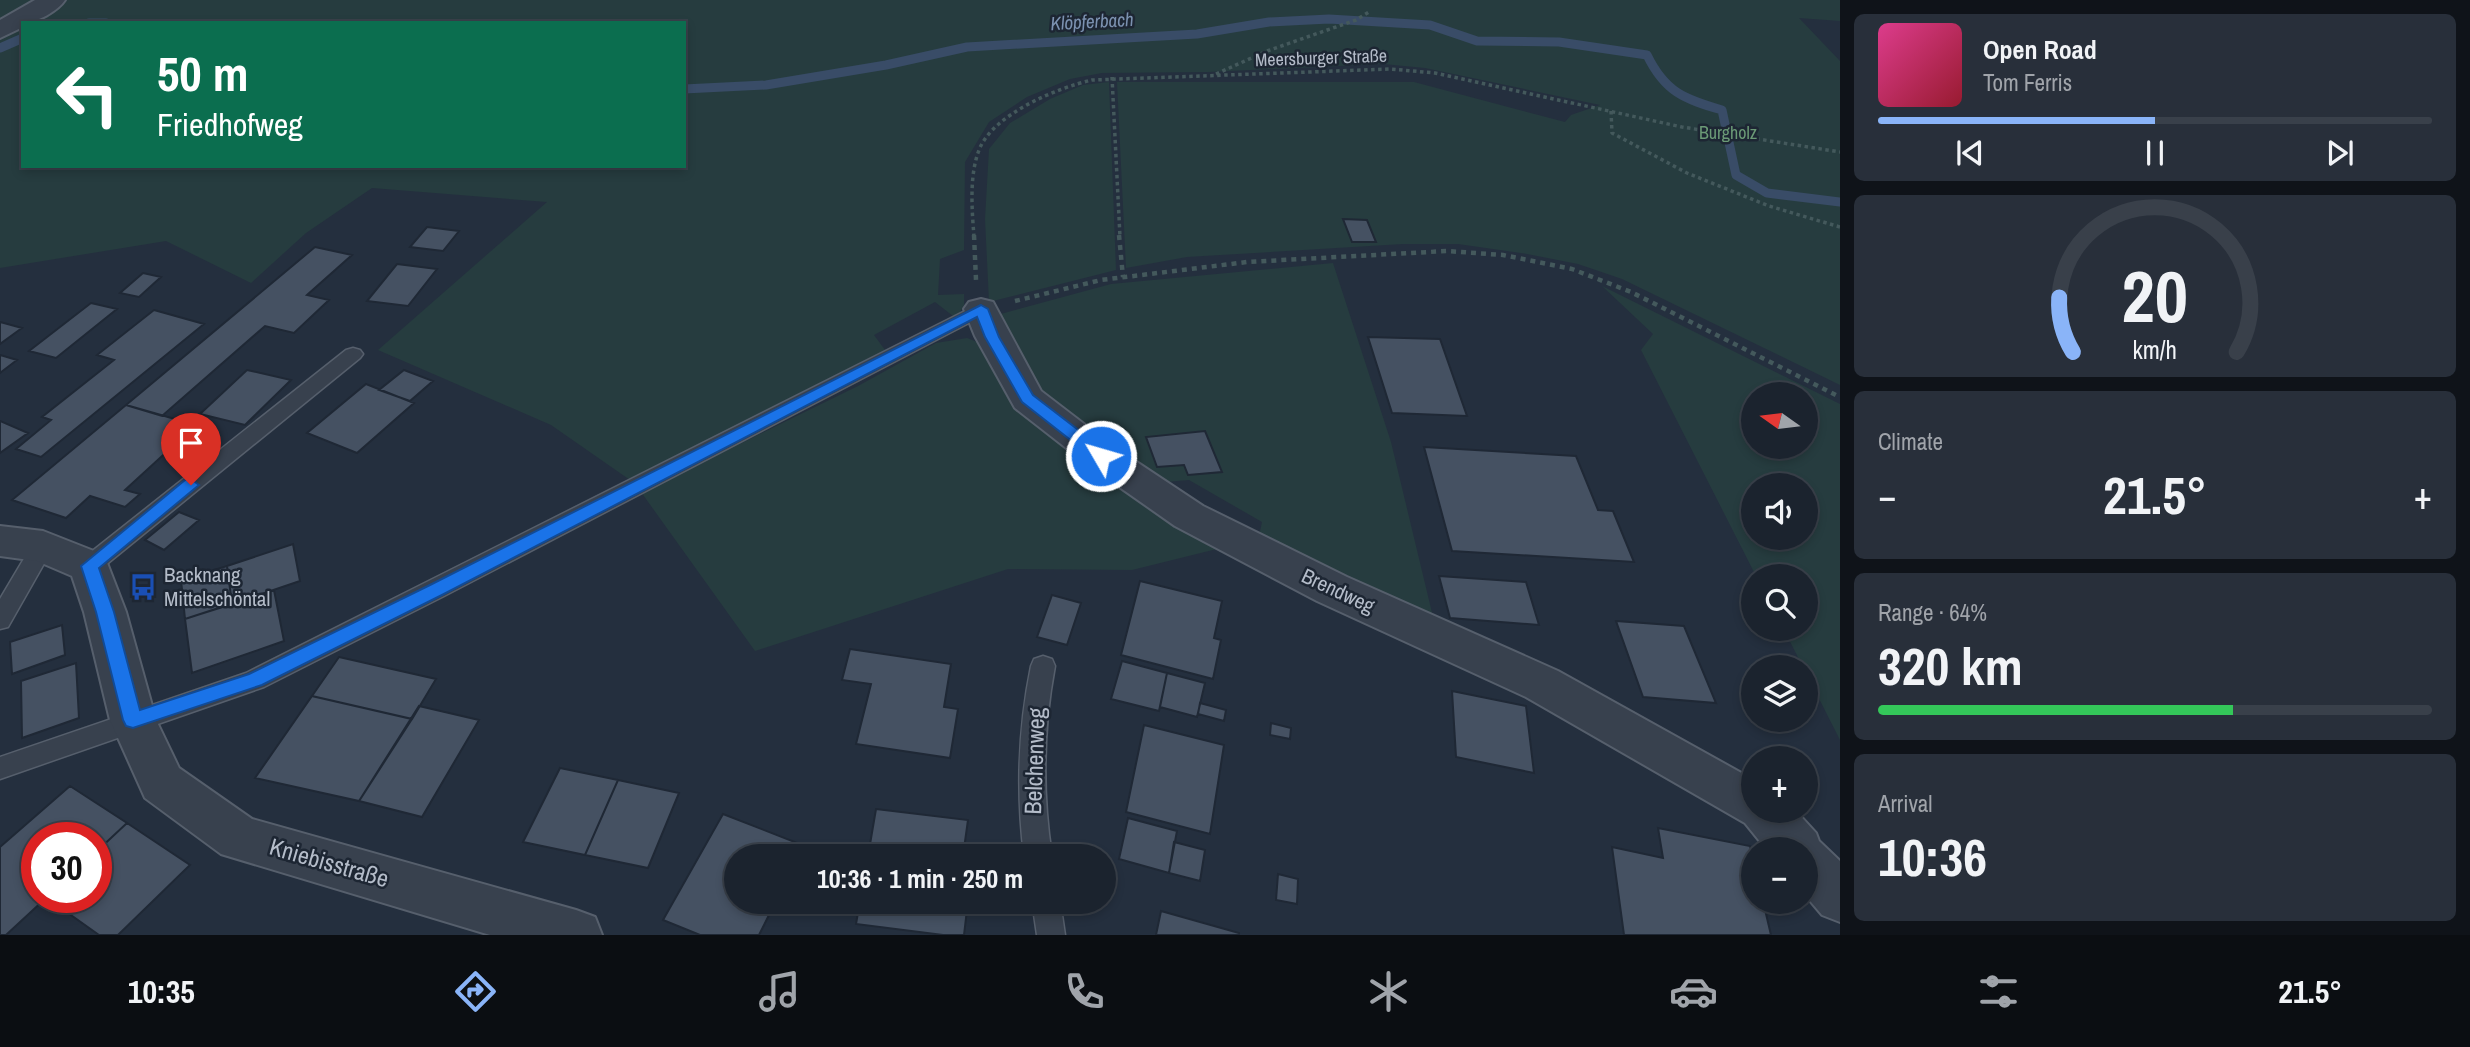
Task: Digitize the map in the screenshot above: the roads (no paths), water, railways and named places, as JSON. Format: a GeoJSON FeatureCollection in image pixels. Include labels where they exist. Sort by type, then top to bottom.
{"type":"FeatureCollection","features":[{"type":"Feature","properties":{"kind":"street"},"geometry":{"type":"LineString","coordinates":[[0,30],[53,0]]}},
{"type":"Feature","properties":{"kind":"street","name":"Brendweg"},"geometry":{"type":"LineString","coordinates":[[981,309],[992,337],[1028,399],[1101,456],[1193,512],[1332,589],[1542,684],[1741,798]]}},
{"type":"Feature","properties":{"kind":"street"},"geometry":{"type":"LineString","coordinates":[[0,541],[43,546],[89,566]]}},
{"type":"Feature","properties":{"kind":"street","name":"Kniebisstraße"},"geometry":{"type":"LineString","coordinates":[[89,566],[105,612],[133,720],[162,783],[239,838],[576,935]]}},
{"type":"Feature","properties":{"kind":"street"},"geometry":{"type":"LineString","coordinates":[[1775,823],[1787,837]]}},
{"type":"Feature","properties":{"kind":"street"},"geometry":{"type":"LineString","coordinates":[[1818,873],[1840,898]]}},
{"type":"Feature","properties":{"kind":"lane"},"geometry":{"type":"LineString","coordinates":[[0,768],[255,680],[436,590],[981,309]]}},
{"type":"Feature","properties":{"kind":"lane"},"geometry":{"type":"LineString","coordinates":[[89,566],[353,354]]}},
{"type":"Feature","properties":{"kind":"lane"},"geometry":{"type":"LineString","coordinates":[[0,620],[43,546]]}},
{"type":"Feature","properties":{"kind":"lane","name":"Belchenweg"},"geometry":{"type":"LineString","coordinates":[[1036,844],[1030,808],[1033,713],[1043,666]]}},
{"type":"Feature","properties":{"kind":"lane"},"geometry":{"type":"LineString","coordinates":[[1048,914],[1051,935]]}},
{"type":"Feature","properties":{"kind":"waterway","name":"Klöpferbach"},"geometry":{"type":"LineString","coordinates":[[686,89],[766,85],[886,65],[967,47],[1197,34],[1269,22],[1329,19],[1430,25],[1477,41],[1559,42],[1647,55],[1661,78],[1677,92],[1686,98],[1722,110],[1736,175],[1767,193],[1840,202]]}},
{"type":"Feature","properties":{"kind":"waterway","name":"Klöpferbach"},"geometry":{"type":"LineString","coordinates":[[0,48],[21,39]]}},
{"type":"Feature","properties":{"kind":"place","name":"Backnang Mittelschöntal"},"geometry":{"type":"Point","coordinates":[143,587]}},
{"type":"Feature","properties":{"kind":"park label","name":"Burgholz"},"geometry":{"type":"Point","coordinates":[1728,133]}}]}
